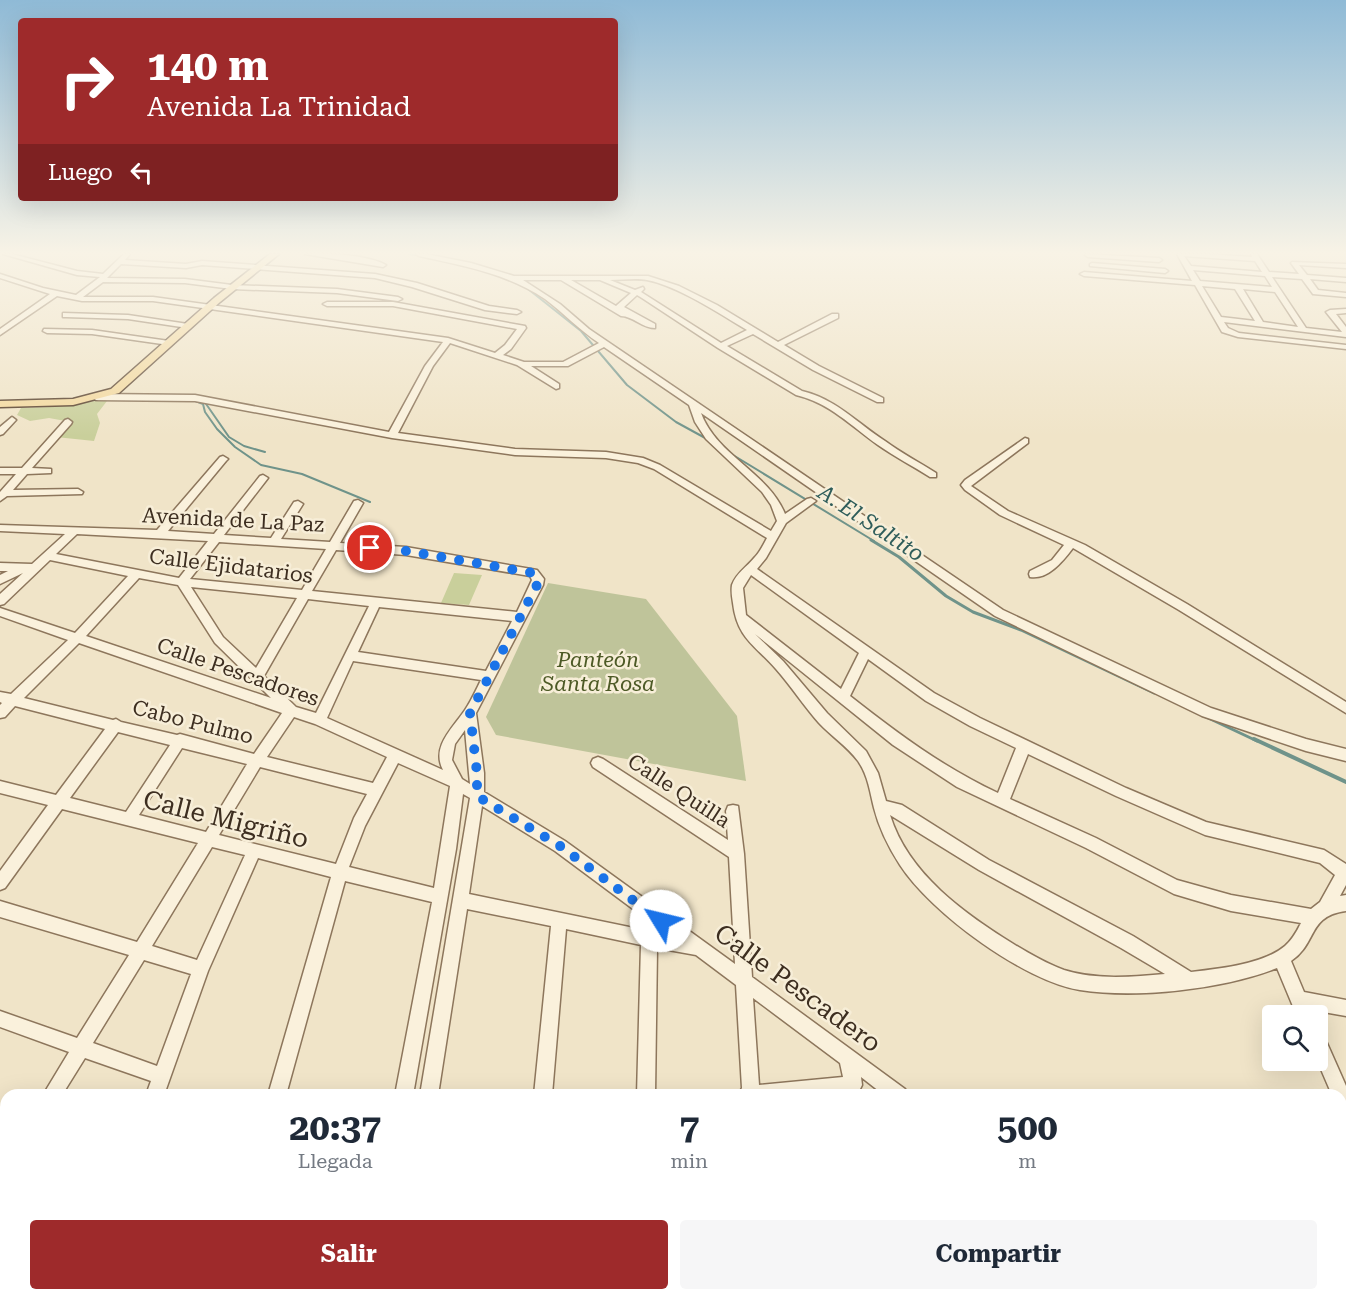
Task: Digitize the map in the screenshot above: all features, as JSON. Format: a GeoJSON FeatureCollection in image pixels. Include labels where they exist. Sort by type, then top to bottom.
{"type":"FeatureCollection","features":[{"type":"Feature","properties":{"kind":"main road"},"geometry":{"type":"LineString","coordinates":[[0,404],[45,404],[96,397],[121,387],[201,315]]}},
{"type":"Feature","properties":{"kind":"street"},"geometry":{"type":"LineString","coordinates":[[0,333],[26,315]]}},
{"type":"Feature","properties":{"kind":"street"},"geometry":{"type":"LineString","coordinates":[[170,343],[92,332],[47,331],[66,315],[128,317],[188,326]]}},
{"type":"Feature","properties":{"kind":"street"},"geometry":{"type":"LineString","coordinates":[[262,315],[448,340],[520,363],[565,364]]}},
{"type":"Feature","properties":{"kind":"street"},"geometry":{"type":"LineString","coordinates":[[313,321],[318,315]]}},
{"type":"Feature","properties":{"kind":"street"},"geometry":{"type":"LineString","coordinates":[[447,315],[522,328],[508,347],[496,356]]}},
{"type":"Feature","properties":{"kind":"street"},"geometry":{"type":"LineString","coordinates":[[568,315],[586,331],[999,613],[1207,712],[1306,745],[1346,755]]}},
{"type":"Feature","properties":{"kind":"street"},"geometry":{"type":"LineString","coordinates":[[632,315],[652,326]]}},
{"type":"Feature","properties":{"kind":"street"},"geometry":{"type":"LineString","coordinates":[[672,315],[799,393],[809,394],[834,408],[881,443],[933,475]]}},
{"type":"Feature","properties":{"kind":"street"},"geometry":{"type":"LineString","coordinates":[[727,315],[816,368],[880,400]]}},
{"type":"Feature","properties":{"kind":"street"},"geometry":{"type":"LineString","coordinates":[[1215,315],[1225,330],[1238,335],[1346,347]]}},
{"type":"Feature","properties":{"kind":"street"},"geometry":{"type":"LineString","coordinates":[[1255,315],[1261,325]]}},
{"type":"Feature","properties":{"kind":"street"},"geometry":{"type":"LineString","coordinates":[[1294,315],[1304,330]]}},
{"type":"Feature","properties":{"kind":"street"},"geometry":{"type":"LineString","coordinates":[[1332,315],[1345,331]]}},
{"type":"Feature","properties":{"kind":"street"},"geometry":{"type":"LineString","coordinates":[[778,345],[835,316]]}},
{"type":"Feature","properties":{"kind":"street"},"geometry":{"type":"LineString","coordinates":[[1217,319],[1304,330],[1345,331]]}},
{"type":"Feature","properties":{"kind":"street"},"geometry":{"type":"LineString","coordinates":[[721,346],[754,330]]}},
{"type":"Feature","properties":{"kind":"street"},"geometry":{"type":"LineString","coordinates":[[392,435],[429,366],[448,340]]}},
{"type":"Feature","properties":{"kind":"street"},"geometry":{"type":"LineString","coordinates":[[543,377],[605,343]]}},
{"type":"Feature","properties":{"kind":"street"},"geometry":{"type":"LineString","coordinates":[[520,363],[556,386]]}},
{"type":"Feature","properties":{"kind":"street"},"geometry":{"type":"LineString","coordinates":[[96,397],[195,398],[392,435],[505,451],[583,453],[640,460],[657,467],[773,537]]}},
{"type":"Feature","properties":{"kind":"street"},"geometry":{"type":"LineString","coordinates":[[693,405],[696,419],[716,444],[761,486],[778,510],[782,522]]}},
{"type":"Feature","properties":{"kind":"street"},"geometry":{"type":"LineString","coordinates":[[0,432],[12,420]]}},
{"type":"Feature","properties":{"kind":"street"},"geometry":{"type":"LineString","coordinates":[[3,496],[68,422]]}},
{"type":"Feature","properties":{"kind":"street"},"geometry":{"type":"LineString","coordinates":[[1025,441],[966,484],[1004,513],[1071,543],[1183,607],[1346,708]]}},
{"type":"Feature","properties":{"kind":"street"},"geometry":{"type":"LineString","coordinates":[[160,534],[223,459]]}},
{"type":"Feature","properties":{"kind":"street"},"geometry":{"type":"LineString","coordinates":[[0,471],[48,471]]}},
{"type":"Feature","properties":{"kind":"street"},"geometry":{"type":"LineString","coordinates":[[56,1089],[83,1048],[208,839],[291,710],[216,635],[182,582],[263,478]]}},
{"type":"Feature","properties":{"kind":"street"},"geometry":{"type":"LineString","coordinates":[[3,496],[78,492]]}},
{"type":"Feature","properties":{"kind":"street"},"geometry":{"type":"LineString","coordinates":[[750,569],[930,697],[1024,746],[1205,828],[1324,857],[1337,866],[1344,876],[1327,905],[1313,917],[1293,951],[1255,967],[1187,980],[1079,982],[1047,972],[978,929],[927,887],[909,865],[890,833],[866,762],[823,718],[777,662],[749,635],[742,617],[737,586],[742,577],[750,569],[759,560],[782,522],[811,501]]}},
{"type":"Feature","properties":{"kind":"street"},"geometry":{"type":"LineString","coordinates":[[258,675],[358,503]]}},
{"type":"Feature","properties":{"kind":"street"},"geometry":{"type":"LineString","coordinates":[[274,542],[298,504]]}},
{"type":"Feature","properties":{"kind":"street","name":"Avenida de La Paz"},"geometry":{"type":"LineString","coordinates":[[0,528],[160,534],[406,551],[533,573],[537,576],[538,582],[519,617]]}},
{"type":"Feature","properties":{"kind":"street"},"geometry":{"type":"LineString","coordinates":[[0,580],[29,568],[47,556],[73,532]]}},
{"type":"Feature","properties":{"kind":"street"},"geometry":{"type":"LineString","coordinates":[[1034,574],[1056,563],[1071,543]]}},
{"type":"Feature","properties":{"kind":"street","name":"Calle Ejidatarios"},"geometry":{"type":"LineString","coordinates":[[47,556],[135,575],[182,582],[519,617]]}},
{"type":"Feature","properties":{"kind":"street"},"geometry":{"type":"LineString","coordinates":[[0,567],[29,568]]}},
{"type":"Feature","properties":{"kind":"street"},"geometry":{"type":"LineString","coordinates":[[0,601],[29,568]]}},
{"type":"Feature","properties":{"kind":"street"},"geometry":{"type":"LineString","coordinates":[[0,713],[7,699],[78,637],[135,575]]}},
{"type":"Feature","properties":{"kind":"street"},"geometry":{"type":"LineString","coordinates":[[319,720],[376,602]]}},
{"type":"Feature","properties":{"kind":"street","name":"Calle Pescadores"},"geometry":{"type":"LineString","coordinates":[[0,612],[319,720],[457,783]]}},
{"type":"Feature","properties":{"kind":"street"},"geometry":{"type":"LineString","coordinates":[[405,1089],[452,829],[457,783],[446,765],[445,756],[453,735],[470,713],[519,617]]}},
{"type":"Feature","properties":{"kind":"street"},"geometry":{"type":"LineString","coordinates":[[742,617],[938,770],[962,783],[1091,843],[1174,887],[1220,900],[1313,917]]}},
{"type":"Feature","properties":{"kind":"street"},"geometry":{"type":"LineString","coordinates":[[843,698],[865,652]]}},
{"type":"Feature","properties":{"kind":"street"},"geometry":{"type":"LineString","coordinates":[[349,656],[489,676]]}},
{"type":"Feature","properties":{"kind":"street","name":"Cabo Pulmo"},"geometry":{"type":"LineString","coordinates":[[7,699],[258,759],[375,790]]}},
{"type":"Feature","properties":{"kind":"street"},"geometry":{"type":"LineString","coordinates":[[430,1089],[477,796],[477,773],[470,713]]}},
{"type":"Feature","properties":{"kind":"street"},"geometry":{"type":"LineString","coordinates":[[0,883],[116,724]]}},
{"type":"Feature","properties":{"kind":"street"},"geometry":{"type":"LineString","coordinates":[[129,819],[180,740]]}},
{"type":"Feature","properties":{"kind":"street"},"geometry":{"type":"LineString","coordinates":[[1306,745],[1346,762]]}},
{"type":"Feature","properties":{"kind":"street"},"geometry":{"type":"LineString","coordinates":[[1002,801],[1024,746]]}},
{"type":"Feature","properties":{"kind":"street"},"geometry":{"type":"LineString","coordinates":[[279,1089],[340,872],[359,823],[396,754]]}},
{"type":"Feature","properties":{"kind":"street","name":"Calle Quilla"},"geometry":{"type":"LineString","coordinates":[[598,763],[737,854]]}},
{"type":"Feature","properties":{"kind":"street","name":"Calle Pescadero"},"geometry":{"type":"LineString","coordinates":[[457,783],[560,846],[891,1089]]}},
{"type":"Feature","properties":{"kind":"street","name":"Calle Migriño"},"geometry":{"type":"LineString","coordinates":[[0,787],[440,897]]}},
{"type":"Feature","properties":{"kind":"street"},"geometry":{"type":"LineString","coordinates":[[880,806],[897,810],[984,865],[1127,942],[1187,980]]}},
{"type":"Feature","properties":{"kind":"street"},"geometry":{"type":"LineString","coordinates":[[733,811],[750,1089]]}},
{"type":"Feature","properties":{"kind":"street"},"geometry":{"type":"LineString","coordinates":[[157,1089],[201,969],[254,851]]}},
{"type":"Feature","properties":{"kind":"street"},"geometry":{"type":"LineString","coordinates":[[460,900],[698,949]]}},
{"type":"Feature","properties":{"kind":"street"},"geometry":{"type":"LineString","coordinates":[[1327,905],[1346,903]]}},
{"type":"Feature","properties":{"kind":"street"},"geometry":{"type":"LineString","coordinates":[[0,909],[201,969]]}},
{"type":"Feature","properties":{"kind":"street"},"geometry":{"type":"LineString","coordinates":[[544,1089],[559,920]]}},
{"type":"Feature","properties":{"kind":"street"},"geometry":{"type":"LineString","coordinates":[[646,1089],[649,940]]}},
{"type":"Feature","properties":{"kind":"street"},"geometry":{"type":"LineString","coordinates":[[1281,958],[1301,1005]]}},
{"type":"Feature","properties":{"kind":"street"},"geometry":{"type":"LineString","coordinates":[[1299,999],[1346,1008]]}},
{"type":"Feature","properties":{"kind":"street"},"geometry":{"type":"LineString","coordinates":[[0,1019],[161,1076]]}},
{"type":"Feature","properties":{"kind":"street"},"geometry":{"type":"LineString","coordinates":[[848,1056],[853,1089]]}},
{"type":"Feature","properties":{"kind":"street"},"geometry":{"type":"LineString","coordinates":[[1328,1065],[1338,1089]]}},
{"type":"Feature","properties":{"kind":"green space"},"geometry":{"type":"Polygon","coordinates":[[[107,401],[97,414],[100,423],[94,441],[56,437],[71,422],[49,418],[30,421],[17,415],[21,408],[107,401]]]}},
{"type":"Feature","properties":{"kind":"green space"},"geometry":{"type":"Polygon","coordinates":[[[454,573],[482,575],[469,605],[441,603],[454,573]]]}},
{"type":"Feature","properties":{"kind":"green space","name":"Panteón Santa Rosa"},"geometry":{"type":"Polygon","coordinates":[[[548,583],[646,599],[737,716],[746,781],[496,735],[486,717],[548,583]]]}},
{"type":"Feature","properties":{"kind":"waterway","name":"A. El Saltito"},"geometry":{"type":"LineString","coordinates":[[560,315],[581,331],[627,385],[676,422],[707,439]]}},
{"type":"Feature","properties":{"kind":"waterway"},"geometry":{"type":"LineString","coordinates":[[193,400],[203,404],[205,412],[217,429],[235,447],[261,465],[302,474],[370,502]]}},
{"type":"Feature","properties":{"kind":"waterway"},"geometry":{"type":"LineString","coordinates":[[204,401],[229,437],[244,446],[265,452]]}},
{"type":"Feature","properties":{"kind":"waterway","name":"A. El Saltito"},"geometry":{"type":"LineString","coordinates":[[728,452],[874,541]]}},
{"type":"Feature","properties":{"kind":"waterway","name":"A. El Saltito"},"geometry":{"type":"LineString","coordinates":[[871,540],[899,557],[946,596],[973,612],[1021,630],[1154,693]]}},
{"type":"Feature","properties":{"kind":"waterway","name":"A. El Saltito"},"geometry":{"type":"LineString","coordinates":[[1204,716],[1257,741]]}},
{"type":"Feature","properties":{"kind":"waterway","name":"A. El Saltito"},"geometry":{"type":"LineString","coordinates":[[1254,739],[1346,782]]}},
{"type":"Feature","properties":{"kind":"route"},"geometry":{"type":"LineString","coordinates":[[370,548],[449,558],[533,573],[537,576],[537,585],[470,713],[477,773],[477,796],[560,846],[661,921]]}}]}
